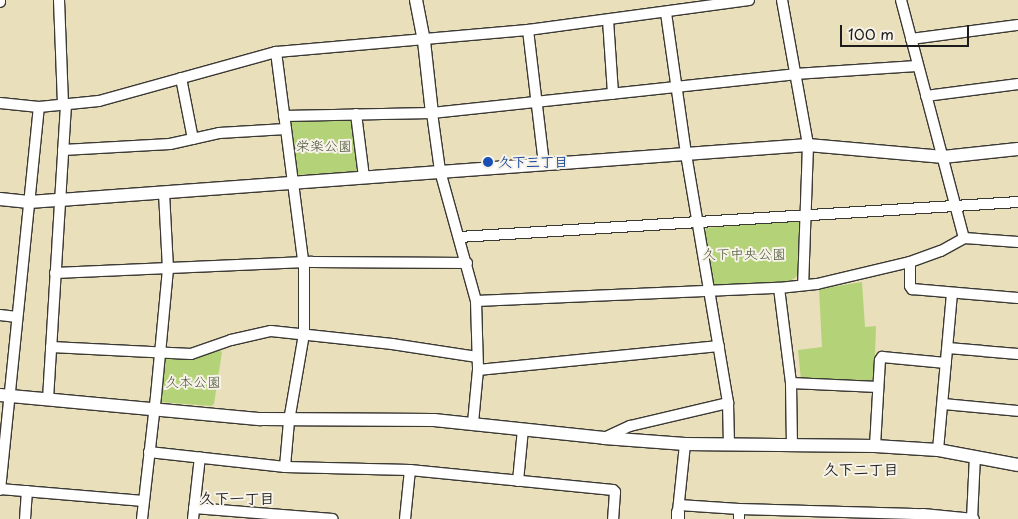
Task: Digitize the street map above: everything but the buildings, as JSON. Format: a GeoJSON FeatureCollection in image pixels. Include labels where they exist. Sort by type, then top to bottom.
{"type":"FeatureCollection","features":[{"type":"Feature","properties":{"kind":"street"},"geometry":{"type":"LineString","coordinates":[[48,399],[63,150],[64,105],[59,0]]}},
{"type":"Feature","properties":{"kind":"street"},"geometry":{"type":"LineString","coordinates":[[416,0],[424,41],[440,171],[467,263],[476,302],[478,370],[473,424]]}},
{"type":"Feature","properties":{"kind":"street"},"geometry":{"type":"LineString","coordinates":[[0,103],[39,108],[99,100],[276,52],[424,41],[528,30],[666,13],[749,0]]}},
{"type":"Feature","properties":{"kind":"street"},"geometry":{"type":"LineString","coordinates":[[782,0],[808,145],[803,285]]}},
{"type":"Feature","properties":{"kind":"street"},"geometry":{"type":"LineString","coordinates":[[901,0],[964,238]]}},
{"type":"Feature","properties":{"kind":"street"},"geometry":{"type":"LineString","coordinates":[[666,13],[686,154],[728,403],[729,445]]}},
{"type":"Feature","properties":{"kind":"street"},"geometry":{"type":"LineString","coordinates":[[608,20],[613,94]]}},
{"type":"Feature","properties":{"kind":"street"},"geometry":{"type":"LineString","coordinates":[[911,39],[1018,25]]}},
{"type":"Feature","properties":{"kind":"street"},"geometry":{"type":"LineString","coordinates":[[528,30],[544,164]]}},
{"type":"Feature","properties":{"kind":"street"},"geometry":{"type":"LineString","coordinates":[[276,52],[304,263],[304,334],[289,421],[285,467]]}},
{"type":"Feature","properties":{"kind":"street"},"geometry":{"type":"LineString","coordinates":[[284,116],[432,113],[795,74],[917,66]]}},
{"type":"Feature","properties":{"kind":"street"},"geometry":{"type":"LineString","coordinates":[[181,78],[193,139]]}},
{"type":"Feature","properties":{"kind":"street"},"geometry":{"type":"LineString","coordinates":[[926,96],[1018,84]]}},
{"type":"Feature","properties":{"kind":"street"},"geometry":{"type":"LineString","coordinates":[[39,108],[17,317],[5,395],[0,489],[143,501]]}},
{"type":"Feature","properties":{"kind":"street"},"geometry":{"type":"LineString","coordinates":[[356,114],[364,177]]}},
{"type":"Feature","properties":{"kind":"street"},"geometry":{"type":"LineString","coordinates":[[63,150],[170,144],[219,134],[286,129]]}},
{"type":"Feature","properties":{"kind":"street"},"geometry":{"type":"LineString","coordinates":[[0,199],[29,202],[60,200],[808,145],[943,157],[1018,149]]}},
{"type":"Feature","properties":{"kind":"street"},"geometry":{"type":"LineString","coordinates":[[142,519],[168,269],[164,192]]}},
{"type":"Feature","properties":{"kind":"street"},"geometry":{"type":"LineString","coordinates":[[459,237],[1018,202]]}},
{"type":"Feature","properties":{"kind":"street"},"geometry":{"type":"LineString","coordinates":[[476,302],[779,288],[866,274],[910,262],[940,251],[964,238],[1018,242]]}},
{"type":"Feature","properties":{"kind":"street"},"geometry":{"type":"LineString","coordinates":[[910,262],[910,286],[912,289],[952,294],[1018,298]]}},
{"type":"Feature","properties":{"kind":"street"},"geometry":{"type":"LineString","coordinates":[[55,273],[304,263],[467,263]]}},
{"type":"Feature","properties":{"kind":"street"},"geometry":{"type":"LineString","coordinates":[[779,288],[791,384],[792,446]]}},
{"type":"Feature","properties":{"kind":"street"},"geometry":{"type":"LineString","coordinates":[[938,450],[952,294]]}},
{"type":"Feature","properties":{"kind":"street"},"geometry":{"type":"LineString","coordinates":[[0,315],[17,317]]}},
{"type":"Feature","properties":{"kind":"street"},"geometry":{"type":"LineString","coordinates":[[51,347],[160,354],[196,354],[231,340],[265,332],[304,334],[477,357]]}},
{"type":"Feature","properties":{"kind":"street"},"geometry":{"type":"LineString","coordinates":[[478,370],[719,346]]}},
{"type":"Feature","properties":{"kind":"street"},"geometry":{"type":"LineString","coordinates":[[948,348],[1018,354]]}},
{"type":"Feature","properties":{"kind":"street"},"geometry":{"type":"LineString","coordinates":[[876,446],[878,386],[882,357],[946,363]]}},
{"type":"Feature","properties":{"kind":"street"},"geometry":{"type":"LineString","coordinates":[[791,384],[878,386]]}},
{"type":"Feature","properties":{"kind":"street"},"geometry":{"type":"LineString","coordinates":[[5,395],[289,421],[434,420],[604,438],[685,444],[876,446],[938,450],[1018,465]]}},
{"type":"Feature","properties":{"kind":"street"},"geometry":{"type":"LineString","coordinates":[[604,438],[630,426],[728,403]]}},
{"type":"Feature","properties":{"kind":"street"},"geometry":{"type":"LineString","coordinates":[[943,404],[1018,411]]}},
{"type":"Feature","properties":{"kind":"street"},"geometry":{"type":"LineString","coordinates":[[518,480],[523,429]]}},
{"type":"Feature","properties":{"kind":"street"},"geometry":{"type":"LineString","coordinates":[[685,444],[678,512],[973,519],[975,456]]}},
{"type":"Feature","properties":{"kind":"street"},"geometry":{"type":"LineString","coordinates":[[149,452],[285,467],[410,470],[613,490],[615,492],[613,519]]}},
{"type":"Feature","properties":{"kind":"street"},"geometry":{"type":"LineString","coordinates":[[193,519],[200,457]]}},
{"type":"Feature","properties":{"kind":"street"},"geometry":{"type":"LineString","coordinates":[[405,519],[410,470]]}},
{"type":"Feature","properties":{"kind":"street"},"geometry":{"type":"LineString","coordinates":[[25,519],[27,491]]}},
{"type":"Feature","properties":{"kind":"street"},"geometry":{"type":"LineString","coordinates":[[194,508],[334,519]]}},
{"type":"Feature","properties":{"kind":"green space","name":"栄楽公園"},"geometry":{"type":"Polygon","coordinates":[[[351,118],[360,167],[357,171],[299,175],[296,172],[290,124],[293,120],[351,118]]]}},
{"type":"Feature","properties":{"kind":"green space","name":"久下中央公園"},"geometry":{"type":"Polygon","coordinates":[[[798,221],[798,274],[795,278],[787,282],[717,286],[712,283],[706,228],[798,221]]]}},
{"type":"Feature","properties":{"kind":"green space"},"geometry":{"type":"Polygon","coordinates":[[[862,282],[865,327],[876,326],[874,384],[801,380],[798,350],[822,347],[819,289],[862,282]]]}},
{"type":"Feature","properties":{"kind":"green space","name":"久本公園"},"geometry":{"type":"Polygon","coordinates":[[[219,350],[222,352],[214,404],[211,406],[160,402],[161,359],[198,357],[219,350]]]}},
{"type":"Feature","properties":{"kind":"place","name":"久下三丁目"},"geometry":{"type":"Point","coordinates":[488,162]}},
{"type":"Feature","properties":{"kind":"district","name":"久下二丁目"},"geometry":{"type":"Point","coordinates":[861,469]}},
{"type":"Feature","properties":{"kind":"district","name":"久下一丁目"},"geometry":{"type":"Point","coordinates":[237,498]}}]}
